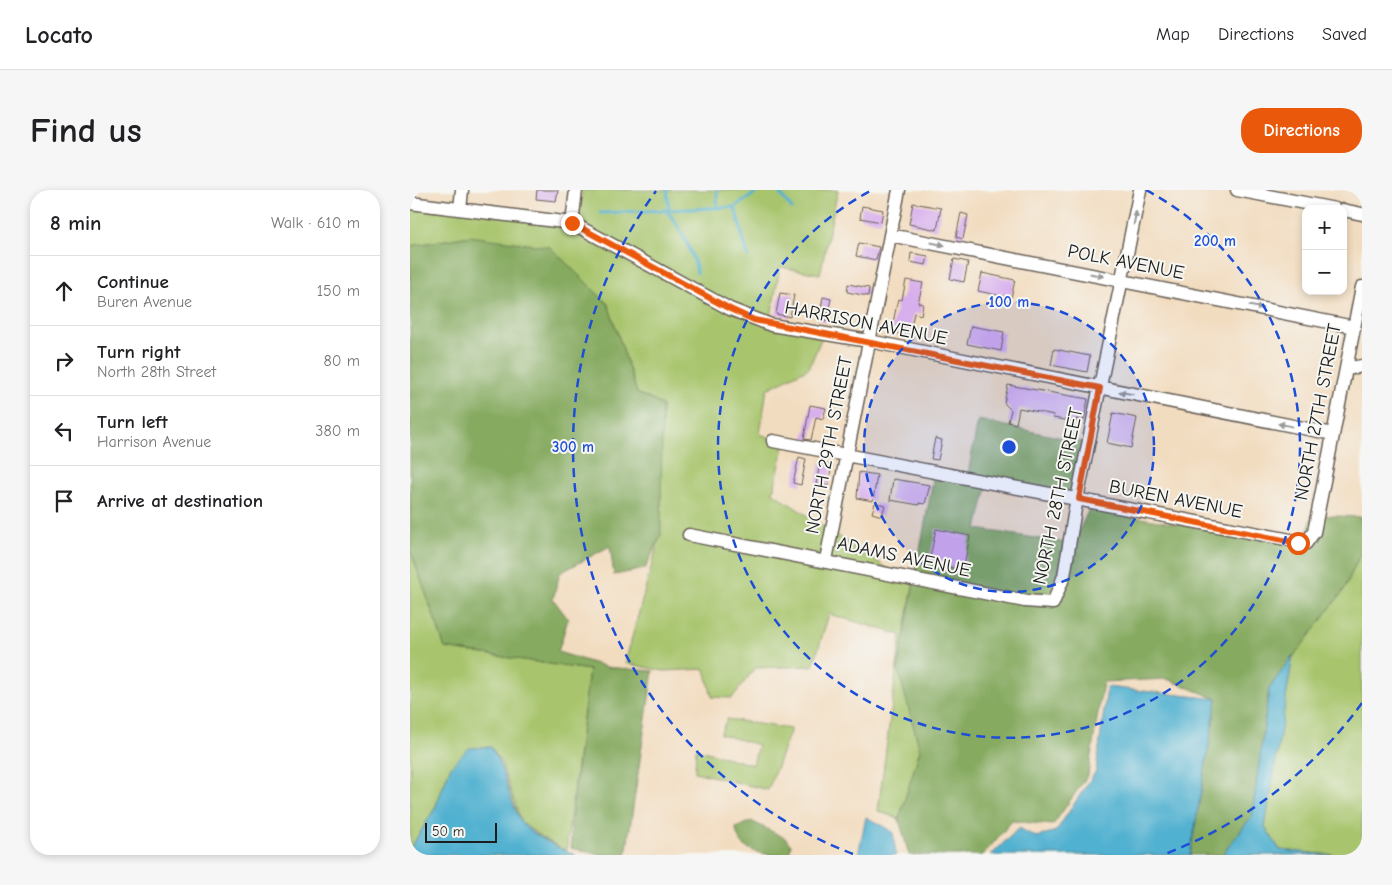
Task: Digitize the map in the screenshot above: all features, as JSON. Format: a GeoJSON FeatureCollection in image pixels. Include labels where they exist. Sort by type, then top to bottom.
{"type":"FeatureCollection","features":[{"type":"Feature","properties":{"kind":"street"},"geometry":{"type":"LineString","coordinates":[[460,209],[462,190]]}},
{"type":"Feature","properties":{"kind":"street"},"geometry":{"type":"LineString","coordinates":[[572,223],[576,190]]}},
{"type":"Feature","properties":{"kind":"street","name":"NORTH 29TH STREET"},"geometry":{"type":"LineString","coordinates":[[826,560],[899,190]]}},
{"type":"Feature","properties":{"kind":"street","name":"NORTH 28TH STREET"},"geometry":{"type":"LineString","coordinates":[[1053,603],[1064,576],[1075,509],[1079,499],[1140,190]]}},
{"type":"Feature","properties":{"kind":"street"},"geometry":{"type":"LineString","coordinates":[[1237,190],[1315,205]]}},
{"type":"Feature","properties":{"kind":"street","name":"HARRISON AVENUE"},"geometry":{"type":"LineString","coordinates":[[410,203],[572,223],[730,309],[754,320],[771,325],[869,341],[1333,434]]}},
{"type":"Feature","properties":{"kind":"street"},"geometry":{"type":"LineString","coordinates":[[1347,211],[1362,214]]}},
{"type":"Feature","properties":{"kind":"street","name":"POLK AVENUE"},"geometry":{"type":"LineString","coordinates":[[890,235],[1354,327]]}},
{"type":"Feature","properties":{"kind":"street","name":"NORTH 27TH STREET"},"geometry":{"type":"LineString","coordinates":[[1306,542],[1314,532],[1362,287]]}},
{"type":"Feature","properties":{"kind":"street"},"geometry":{"type":"LineString","coordinates":[[1346,369],[1362,366]]}},
{"type":"Feature","properties":{"kind":"street","name":"BUREN AVENUE"},"geometry":{"type":"LineString","coordinates":[[773,441],[1306,542]]}},
{"type":"Feature","properties":{"kind":"street","name":"ADAMS AVENUE"},"geometry":{"type":"LineString","coordinates":[[690,535],[826,560],[1025,601],[1053,603]]}},
{"type":"Feature","properties":{"kind":"green space"},"geometry":{"type":"Polygon","coordinates":[[[582,190],[838,190],[820,274],[780,267],[770,322],[823,334],[809,368],[767,389],[760,434],[785,443],[773,493],[913,585],[898,669],[920,750],[899,819],[878,811],[901,635],[829,614],[813,666],[755,668],[732,698],[712,697],[705,669],[664,671],[625,663],[660,535],[662,405],[637,393],[608,304],[470,236],[410,246],[410,201],[579,220],[582,190]]]}},
{"type":"Feature","properties":{"kind":"green space"},"geometry":{"type":"Polygon","coordinates":[[[470,236],[550,247],[608,304],[637,393],[662,405],[661,535],[645,569],[614,575],[610,546],[560,573],[553,599],[568,619],[558,652],[606,667],[653,671],[626,855],[600,855],[571,848],[571,823],[589,670],[445,648],[410,549],[410,246],[470,236]]]}},
{"type":"Feature","properties":{"kind":"green space"},"geometry":{"type":"Polygon","coordinates":[[[978,420],[1086,443],[1076,496],[989,478],[977,529],[1073,544],[1089,509],[1304,546],[1312,515],[1362,517],[1362,550],[1344,590],[1269,689],[1252,816],[1222,855],[1190,855],[1217,699],[1167,679],[1103,682],[1088,775],[1053,825],[1012,821],[983,855],[909,855],[899,819],[920,750],[898,669],[935,469],[968,474],[978,420]]]}},
{"type":"Feature","properties":{"kind":"green space"},"geometry":{"type":"Polygon","coordinates":[[[410,549],[445,648],[589,670],[566,851],[541,837],[521,822],[501,763],[491,747],[451,766],[435,808],[410,849],[410,549]]]}},
{"type":"Feature","properties":{"kind":"green space"},"geometry":{"type":"Polygon","coordinates":[[[1362,550],[1362,855],[1331,855],[1280,850],[1265,827],[1293,655],[1344,590],[1362,550]]]}},
{"type":"Feature","properties":{"kind":"green space"},"geometry":{"type":"Polygon","coordinates":[[[727,719],[791,729],[768,790],[695,772],[696,749],[753,765],[758,745],[720,734],[727,719]]]}},
{"type":"Feature","properties":{"kind":"green space"},"geometry":{"type":"Polygon","coordinates":[[[751,821],[785,838],[791,845],[789,855],[764,854],[742,844],[736,828],[751,821]]]}},
{"type":"Feature","properties":{"kind":"water"},"geometry":{"type":"Polygon","coordinates":[[[1293,655],[1265,827],[1280,850],[1331,855],[1222,855],[1252,816],[1269,689],[1293,655]]]}},
{"type":"Feature","properties":{"kind":"water"},"geometry":{"type":"Polygon","coordinates":[[[1107,687],[1217,699],[1190,855],[991,855],[1019,828],[1036,837],[1056,831],[1096,771],[1107,687]]]}},
{"type":"Feature","properties":{"kind":"water"},"geometry":{"type":"Polygon","coordinates":[[[491,747],[500,765],[520,820],[530,830],[545,840],[576,855],[410,855],[410,849],[435,808],[451,766],[469,748],[491,747]]]}},
{"type":"Feature","properties":{"kind":"water"},"geometry":{"type":"Polygon","coordinates":[[[866,817],[893,832],[896,855],[858,855],[866,817]]]}},
{"type":"Feature","properties":{"kind":"building"},"geometry":{"type":"Polygon","coordinates":[[[537,190],[558,190],[556,201],[536,199],[537,190]]]}},
{"type":"Feature","properties":{"kind":"building"},"geometry":{"type":"Polygon","coordinates":[[[913,203],[941,208],[937,230],[909,224],[913,203]]]}},
{"type":"Feature","properties":{"kind":"building"},"geometry":{"type":"Polygon","coordinates":[[[862,206],[883,210],[881,222],[860,218],[862,206]]]}},
{"type":"Feature","properties":{"kind":"building"},"geometry":{"type":"Polygon","coordinates":[[[961,213],[968,215],[963,239],[956,237],[961,213]]]}},
{"type":"Feature","properties":{"kind":"building"},"geometry":{"type":"Polygon","coordinates":[[[859,243],[879,247],[876,260],[856,256],[859,243]]]}},
{"type":"Feature","properties":{"kind":"building"},"geometry":{"type":"Polygon","coordinates":[[[911,253],[928,256],[926,265],[910,262],[911,253]]]}},
{"type":"Feature","properties":{"kind":"building"},"geometry":{"type":"Polygon","coordinates":[[[954,259],[968,262],[964,282],[950,279],[954,259]]]}},
{"type":"Feature","properties":{"kind":"building"},"geometry":{"type":"Polygon","coordinates":[[[982,273],[1015,280],[1011,298],[978,291],[982,273]]]}},
{"type":"Feature","properties":{"kind":"building"},"geometry":{"type":"Polygon","coordinates":[[[906,280],[923,283],[918,303],[923,304],[921,315],[914,313],[909,336],[891,332],[898,299],[902,300],[906,280]]]}},
{"type":"Feature","properties":{"kind":"building"},"geometry":{"type":"Polygon","coordinates":[[[848,284],[869,288],[868,296],[847,292],[848,284]]]}},
{"type":"Feature","properties":{"kind":"building"},"geometry":{"type":"Polygon","coordinates":[[[780,293],[794,295],[790,317],[776,314],[780,293]]]}},
{"type":"Feature","properties":{"kind":"building"},"geometry":{"type":"Polygon","coordinates":[[[823,297],[831,299],[826,322],[819,320],[823,297]]]}},
{"type":"Feature","properties":{"kind":"building"},"geometry":{"type":"Polygon","coordinates":[[[971,326],[1004,332],[1001,351],[967,344],[971,326]]]}},
{"type":"Feature","properties":{"kind":"building"},"geometry":{"type":"Polygon","coordinates":[[[1054,349],[1090,356],[1087,372],[1051,365],[1054,349]]]}},
{"type":"Feature","properties":{"kind":"building"},"geometry":{"type":"Polygon","coordinates":[[[1008,385],[1088,399],[1084,420],[1076,419],[1076,422],[1053,418],[1054,415],[1019,408],[1016,424],[1008,422],[1011,410],[1004,403],[1008,385]]]}},
{"type":"Feature","properties":{"kind":"building"},"geometry":{"type":"Polygon","coordinates":[[[810,405],[826,408],[823,419],[816,417],[811,440],[804,439],[810,405]]]}},
{"type":"Feature","properties":{"kind":"building"},"geometry":{"type":"Polygon","coordinates":[[[1113,413],[1137,418],[1131,448],[1107,443],[1113,413]]]}},
{"type":"Feature","properties":{"kind":"building"},"geometry":{"type":"Polygon","coordinates":[[[935,438],[942,440],[938,460],[931,459],[935,438]]]}},
{"type":"Feature","properties":{"kind":"building"},"geometry":{"type":"Polygon","coordinates":[[[799,457],[806,459],[801,485],[793,483],[799,457]]]}},
{"type":"Feature","properties":{"kind":"building"},"geometry":{"type":"Polygon","coordinates":[[[820,463],[832,465],[828,486],[816,484],[820,463]]]}},
{"type":"Feature","properties":{"kind":"building"},"geometry":{"type":"Polygon","coordinates":[[[859,472],[877,475],[873,501],[857,498],[859,472]]]}},
{"type":"Feature","properties":{"kind":"building"},"geometry":{"type":"Polygon","coordinates":[[[893,479],[930,485],[925,504],[919,503],[919,505],[890,500],[893,479]]]}},
{"type":"Feature","properties":{"kind":"building"},"geometry":{"type":"Polygon","coordinates":[[[875,503],[885,505],[882,516],[872,513],[875,503]]]}},
{"type":"Feature","properties":{"kind":"building"},"geometry":{"type":"Polygon","coordinates":[[[936,529],[970,536],[963,570],[929,563],[936,529]]]}},
{"type":"Feature","properties":{"kind":"waterway"},"geometry":{"type":"LineString","coordinates":[[667,190],[669,210]]}},
{"type":"Feature","properties":{"kind":"waterway"},"geometry":{"type":"LineString","coordinates":[[717,190],[717,207]]}},
{"type":"Feature","properties":{"kind":"waterway"},"geometry":{"type":"LineString","coordinates":[[600,213],[735,207],[760,190]]}},
{"type":"Feature","properties":{"kind":"waterway"},"geometry":{"type":"LineString","coordinates":[[777,190],[792,209]]}},
{"type":"Feature","properties":{"kind":"waterway"},"geometry":{"type":"LineString","coordinates":[[735,207],[748,257]]}},
{"type":"Feature","properties":{"kind":"waterway"},"geometry":{"type":"LineString","coordinates":[[665,210],[675,221],[685,239],[697,273]]}},
{"type":"Feature","properties":{"kind":"route"},"geometry":{"type":"LineString","coordinates":[[572,223],[730,309],[754,320],[771,325],[869,341],[1100,388],[1079,499],[1298,543]]}}]}
